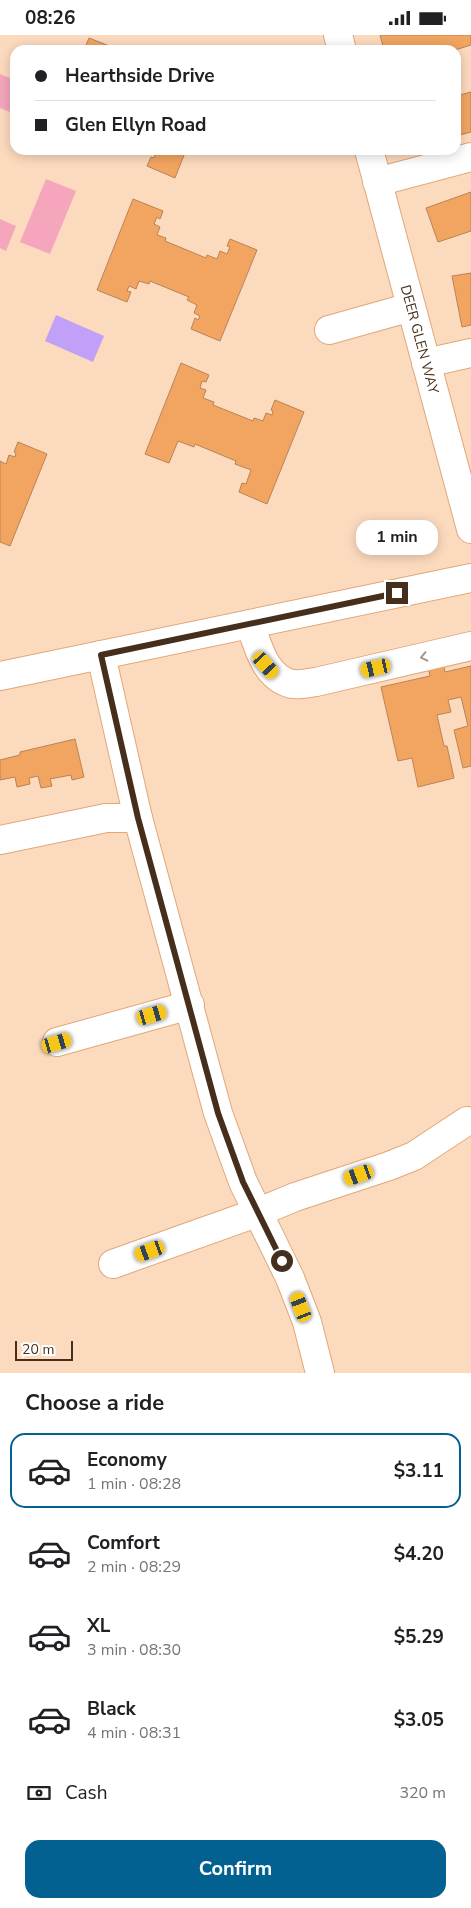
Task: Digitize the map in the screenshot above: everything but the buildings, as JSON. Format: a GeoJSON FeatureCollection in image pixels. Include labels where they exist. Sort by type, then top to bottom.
{"type":"FeatureCollection","features":[{"type":"Feature","properties":{"kind":"street","name":"DEER GLEN WAY"},"geometry":{"type":"LineString","coordinates":[[369,155],[426,363],[463,465],[471,529]]}},
{"type":"Feature","properties":{"kind":"street"},"geometry":{"type":"LineString","coordinates":[[377,182],[471,157]]}},
{"type":"Feature","properties":{"kind":"street"},"geometry":{"type":"LineString","coordinates":[[329,330],[411,307]]}},
{"type":"Feature","properties":{"kind":"street"},"geometry":{"type":"LineString","coordinates":[[426,363],[471,353]]}},
{"type":"Feature","properties":{"kind":"street"},"geometry":{"type":"LineString","coordinates":[[0,676],[471,578]]}},
{"type":"Feature","properties":{"kind":"street"},"geometry":{"type":"LineString","coordinates":[[250,624],[266,665],[277,677],[292,684],[316,683],[471,646]]}},
{"type":"Feature","properties":{"kind":"street"},"geometry":{"type":"LineString","coordinates":[[101,655],[138,818],[218,1113],[243,1182],[290,1278],[307,1321],[320,1373]]}},
{"type":"Feature","properties":{"kind":"street"},"geometry":{"type":"LineString","coordinates":[[0,840],[106,818],[138,818]]}},
{"type":"Feature","properties":{"kind":"street"},"geometry":{"type":"LineString","coordinates":[[57,1043],[190,1005]]}},
{"type":"Feature","properties":{"kind":"street"},"geometry":{"type":"LineString","coordinates":[[113,1264],[259,1212],[295,1197],[389,1167],[414,1157],[467,1121]]}},
{"type":"Feature","properties":{"kind":"shaded area"},"geometry":{"type":"Polygon","coordinates":[[[0,74],[10,78],[10,112],[0,108],[0,74]]]}},
{"type":"Feature","properties":{"kind":"shaded area"},"geometry":{"type":"Polygon","coordinates":[[[46,179],[76,191],[50,254],[20,242],[46,179]]]}},
{"type":"Feature","properties":{"kind":"shaded area"},"geometry":{"type":"Polygon","coordinates":[[[0,219],[16,226],[6,251],[0,248],[0,219]]]}},
{"type":"Feature","properties":{"kind":"shaded area"},"geometry":{"type":"Polygon","coordinates":[[[56,315],[104,336],[93,362],[45,341],[56,315]]]}},
{"type":"Feature","properties":{"kind":"route"},"geometry":{"type":"LineString","coordinates":[[282,1261],[243,1182],[218,1113],[138,818],[101,655],[397,593]]}}]}
